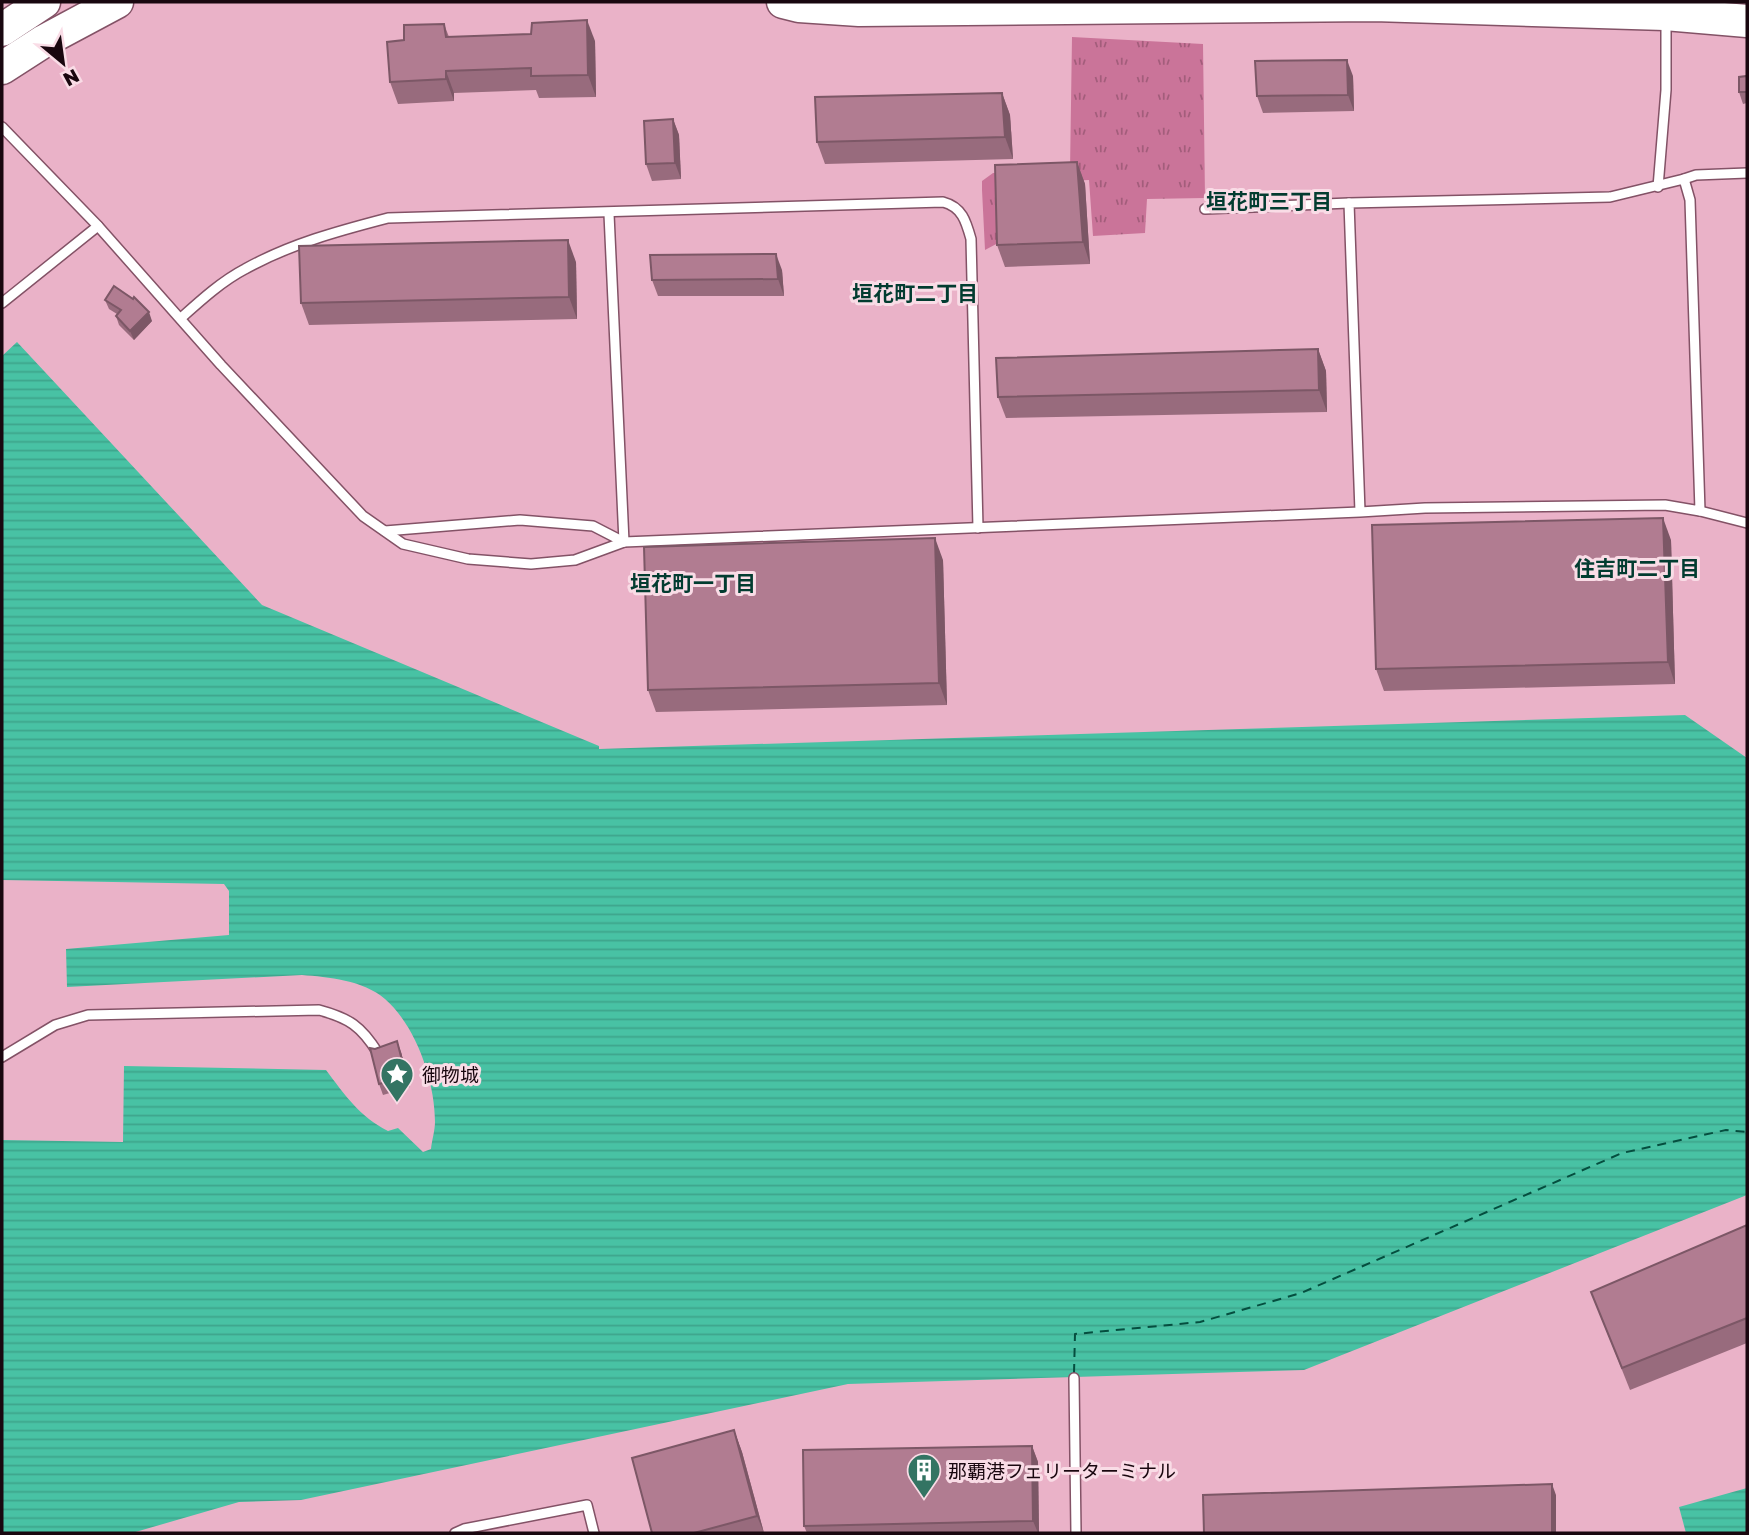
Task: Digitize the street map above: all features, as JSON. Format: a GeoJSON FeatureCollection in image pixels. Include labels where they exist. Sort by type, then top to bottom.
{"type":"FeatureCollection","features":[{"type":"Feature","properties":{"kind":"highway"},"geometry":{"type":"LineString","coordinates":[[2,8],[11,2]]}},
{"type":"Feature","properties":{"kind":"highway"},"geometry":{"type":"LineString","coordinates":[[2,30],[44,2]]}},
{"type":"Feature","properties":{"kind":"highway"},"geometry":{"type":"LineString","coordinates":[[2,68],[44,41],[117,2]]}},
{"type":"Feature","properties":{"kind":"highway"},"geometry":{"type":"LineString","coordinates":[[783,2],[799,6],[859,10],[1374,5],[1665,8],[1747,21]]}},
{"type":"Feature","properties":{"kind":"highway"},"geometry":{"type":"LineString","coordinates":[[821,2],[859,10]]}},
{"type":"Feature","properties":{"kind":"lane"},"geometry":{"type":"LineString","coordinates":[[1658,187],[1666,90],[1665,8]]}},
{"type":"Feature","properties":{"kind":"lane"},"geometry":{"type":"LineString","coordinates":[[2,127],[98,226],[220,365],[363,516],[403,544],[468,559],[531,564],[575,560],[624,542],[1425,508],[1665,505],[1747,523]]}},
{"type":"Feature","properties":{"kind":"lane"},"geometry":{"type":"LineString","coordinates":[[1205,209],[1610,197],[1658,187],[1696,175],[1747,173]]}},
{"type":"Feature","properties":{"kind":"lane"},"geometry":{"type":"LineString","coordinates":[[1684,179],[1690,200],[1700,511]]}},
{"type":"Feature","properties":{"kind":"lane"},"geometry":{"type":"LineString","coordinates":[[181,318],[244,269],[329,233],[376,221],[402,218],[609,214],[943,202],[954,205],[960,211],[971,239],[978,528]]}},
{"type":"Feature","properties":{"kind":"lane"},"geometry":{"type":"LineString","coordinates":[[1349,203],[1360,512]]}},
{"type":"Feature","properties":{"kind":"lane"},"geometry":{"type":"LineString","coordinates":[[609,214],[624,542]]}},
{"type":"Feature","properties":{"kind":"lane"},"geometry":{"type":"LineString","coordinates":[[2,303],[98,226]]}},
{"type":"Feature","properties":{"kind":"lane"},"geometry":{"type":"LineString","coordinates":[[385,531],[520,520],[593,526],[624,542]]}},
{"type":"Feature","properties":{"kind":"lane"},"geometry":{"type":"LineString","coordinates":[[2,1056],[55,1025],[88,1016],[319,1010],[351,1022],[361,1030],[377,1053]]}},
{"type":"Feature","properties":{"kind":"lane"},"geometry":{"type":"LineString","coordinates":[[1074,1378],[1076,1533]]}},
{"type":"Feature","properties":{"kind":"lane"},"geometry":{"type":"LineString","coordinates":[[455,1533],[587,1505],[594,1533]]}},
{"type":"Feature","properties":{"kind":"green space"},"geometry":{"type":"Polygon","coordinates":[[[1072,37],[1203,44],[1205,198],[1147,199],[1145,233],[1093,236],[1089,180],[1000,184],[1000,242],[985,250],[982,181],[993,173],[1070,170],[1072,37]]]}},
{"type":"Feature","properties":{"kind":"shaded area"},"geometry":{"type":"Polygon","coordinates":[[[17,342],[262,605],[599,746],[599,749],[1685,715],[1747,758],[1747,1195],[1304,1370],[848,1384],[301,1500],[239,1502],[132,1533],[2,1533],[2,1140],[123,1142],[124,1066],[326,1070],[353,1104],[369,1119],[388,1131],[398,1128],[423,1152],[431,1149],[435,1122],[432,1089],[422,1055],[406,1024],[385,999],[356,984],[334,978],[302,975],[67,987],[66,949],[229,935],[229,891],[224,884],[2,880],[2,356],[17,342]]]}},
{"type":"Feature","properties":{"kind":"shaded area"},"geometry":{"type":"Polygon","coordinates":[[[1747,1488],[1747,1533],[1686,1533],[1679,1507],[1747,1488]]]}},
{"type":"Feature","properties":{"kind":"building"},"geometry":{"type":"Polygon","coordinates":[[[587,20],[588,75],[531,76],[531,68],[446,71],[446,79],[390,82],[387,42],[404,40],[404,25],[444,24],[446,37],[531,34],[532,23],[587,20]]]}},
{"type":"Feature","properties":{"kind":"building"},"geometry":{"type":"Polygon","coordinates":[[[1347,60],[1348,95],[1257,96],[1255,61],[1347,60]]]}},
{"type":"Feature","properties":{"kind":"building"},"geometry":{"type":"Polygon","coordinates":[[[1747,76],[1747,92],[1739,92],[1739,77],[1747,76]]]}},
{"type":"Feature","properties":{"kind":"building"},"geometry":{"type":"Polygon","coordinates":[[[1002,93],[1005,137],[817,142],[815,97],[1002,93]]]}},
{"type":"Feature","properties":{"kind":"building"},"geometry":{"type":"Polygon","coordinates":[[[673,119],[675,163],[646,164],[644,121],[673,119]]]}},
{"type":"Feature","properties":{"kind":"building"},"geometry":{"type":"Polygon","coordinates":[[[1077,162],[1083,242],[997,245],[995,165],[1077,162]]]}},
{"type":"Feature","properties":{"kind":"building"},"geometry":{"type":"Polygon","coordinates":[[[568,240],[569,297],[301,303],[299,246],[568,240]]]}},
{"type":"Feature","properties":{"kind":"building"},"geometry":{"type":"Polygon","coordinates":[[[776,254],[778,279],[652,280],[650,255],[776,254]]]}},
{"type":"Feature","properties":{"kind":"building"},"geometry":{"type":"Polygon","coordinates":[[[114,286],[133,299],[134,297],[149,312],[130,331],[116,316],[121,310],[105,300],[114,286]]]}},
{"type":"Feature","properties":{"kind":"building"},"geometry":{"type":"Polygon","coordinates":[[[1318,349],[1319,390],[998,397],[996,358],[1318,349]]]}},
{"type":"Feature","properties":{"kind":"building"},"geometry":{"type":"Polygon","coordinates":[[[1663,518],[1668,662],[1376,669],[1372,525],[1663,518]]]}},
{"type":"Feature","properties":{"kind":"building"},"geometry":{"type":"Polygon","coordinates":[[[935,538],[939,683],[648,690],[644,547],[935,538]]]}},
{"type":"Feature","properties":{"kind":"building"},"geometry":{"type":"Polygon","coordinates":[[[397,1041],[406,1076],[379,1084],[370,1048],[375,1049],[397,1041]]]}},
{"type":"Feature","properties":{"kind":"building"},"geometry":{"type":"Polygon","coordinates":[[[1747,1225],[1747,1318],[1622,1368],[1591,1292],[1747,1225]]]}},
{"type":"Feature","properties":{"kind":"building"},"geometry":{"type":"Polygon","coordinates":[[[734,1430],[757,1516],[694,1533],[652,1533],[632,1458],[734,1430]]]}},
{"type":"Feature","properties":{"kind":"building","name":"那覇港フェリーターミナル"},"geometry":{"type":"Polygon","coordinates":[[[1032,1446],[1033,1521],[804,1526],[803,1450],[1032,1446]]]}},
{"type":"Feature","properties":{"kind":"building"},"geometry":{"type":"Polygon","coordinates":[[[1552,1484],[1552,1533],[1204,1533],[1203,1495],[1552,1484]]]}},
{"type":"Feature","properties":{"kind":"ferry route"},"geometry":{"type":"LineString","coordinates":[[1074,1373],[1075,1334],[1200,1322],[1301,1293],[1622,1153],[1726,1130],[1747,1132]]}},
{"type":"Feature","properties":{"kind":"place","name":"御物城"},"geometry":{"type":"Point","coordinates":[397,1104]}},
{"type":"Feature","properties":{"kind":"place","name":"那覇港フェリーターミナル"},"geometry":{"type":"Point","coordinates":[924,1500]}},
{"type":"Feature","properties":{"kind":"district","name":"垣花町三丁目"},"geometry":{"type":"Point","coordinates":[1269,201]}},
{"type":"Feature","properties":{"kind":"district","name":"垣花町二丁目"},"geometry":{"type":"Point","coordinates":[915,293]}},
{"type":"Feature","properties":{"kind":"district","name":"住吉町二丁目"},"geometry":{"type":"Point","coordinates":[1637,568]}},
{"type":"Feature","properties":{"kind":"district","name":"垣花町一丁目"},"geometry":{"type":"Point","coordinates":[693,583]}}]}
